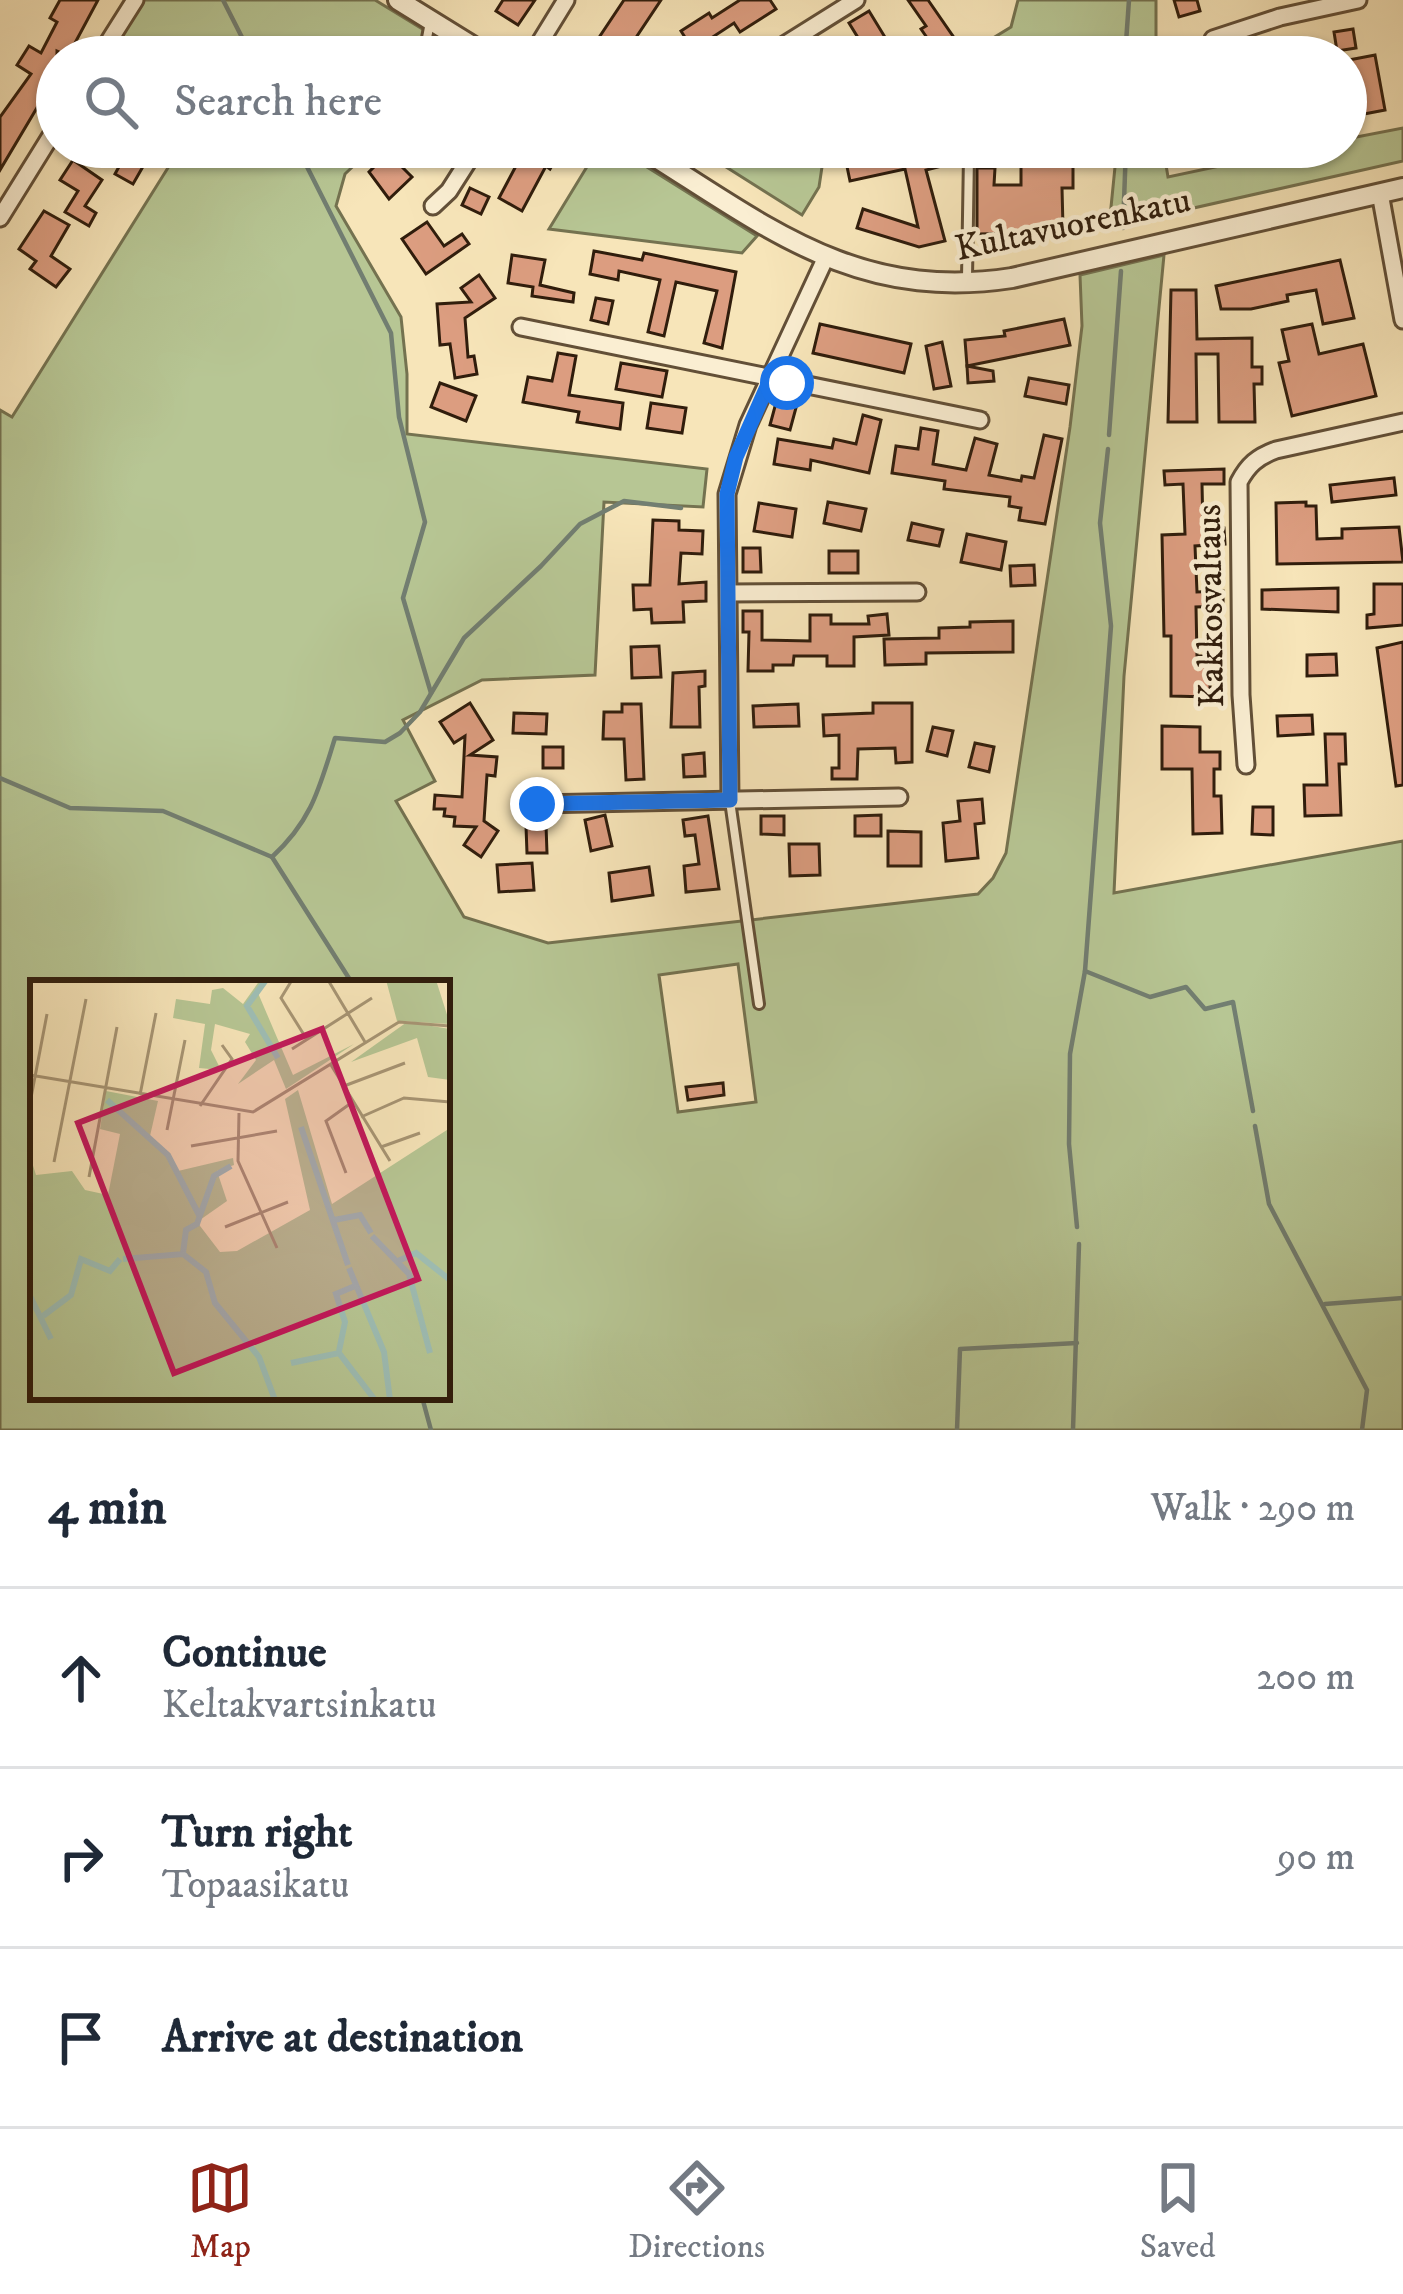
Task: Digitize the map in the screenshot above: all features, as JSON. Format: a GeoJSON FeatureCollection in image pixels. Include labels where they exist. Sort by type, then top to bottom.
{"type":"FeatureCollection","features":[{"type":"Feature","properties":{"kind":"street"},"geometry":{"type":"LineString","coordinates":[[113,36],[135,0]]}},
{"type":"Feature","properties":{"kind":"street"},"geometry":{"type":"LineString","coordinates":[[398,0],[457,36]]}},
{"type":"Feature","properties":{"kind":"street"},"geometry":{"type":"LineString","coordinates":[[544,36],[566,0]]}},
{"type":"Feature","properties":{"kind":"street"},"geometry":{"type":"LineString","coordinates":[[799,36],[856,0]]}},
{"type":"Feature","properties":{"kind":"street"},"geometry":{"type":"LineString","coordinates":[[1221,36],[1305,5],[1358,0]]}},
{"type":"Feature","properties":{"kind":"street"},"geometry":{"type":"LineString","coordinates":[[0,218],[36,160]]}},
{"type":"Feature","properties":{"kind":"street"},"geometry":{"type":"LineString","coordinates":[[433,206],[464,168]]}},
{"type":"Feature","properties":{"kind":"street","name":"Kultavuorenkatu"},"geometry":{"type":"LineString","coordinates":[[674,168],[826,257],[896,280],[967,285],[1094,262],[1220,228],[1403,188]]}},
{"type":"Feature","properties":{"kind":"street"},"geometry":{"type":"LineString","coordinates":[[1380,193],[1403,320]]}},
{"type":"Feature","properties":{"kind":"street"},"geometry":{"type":"LineString","coordinates":[[730,800],[727,494],[736,457],[826,257]]}},
{"type":"Feature","properties":{"kind":"street"},"geometry":{"type":"LineString","coordinates":[[520,328],[980,421]]}},
{"type":"Feature","properties":{"kind":"street","name":"Kakkosvaltaus"},"geometry":{"type":"LineString","coordinates":[[1246,765],[1239,482],[1246,468],[1276,450],[1403,422]]}},
{"type":"Feature","properties":{"kind":"street"},"geometry":{"type":"LineString","coordinates":[[729,593],[917,592]]}},
{"type":"Feature","properties":{"kind":"street"},"geometry":{"type":"LineString","coordinates":[[537,804],[899,797]]}},
{"type":"Feature","properties":{"kind":"lane"},"geometry":{"type":"LineString","coordinates":[[427,36],[431,20]]}},
{"type":"Feature","properties":{"kind":"lane"},"geometry":{"type":"LineString","coordinates":[[967,285],[969,168]]}},
{"type":"Feature","properties":{"kind":"lane"},"geometry":{"type":"LineString","coordinates":[[730,800],[759,1004]]}},
{"type":"Feature","properties":{"kind":"green space"},"geometry":{"type":"Polygon","coordinates":[[[141,0],[375,0],[434,36],[120,36],[141,0]]]}},
{"type":"Feature","properties":{"kind":"green space"},"geometry":{"type":"Polygon","coordinates":[[[1018,0],[1156,0],[1156,36],[996,36],[1011,27],[1018,0]]]}},
{"type":"Feature","properties":{"kind":"green space"},"geometry":{"type":"Polygon","coordinates":[[[1403,128],[1403,161],[1109,227],[1115,168],[1166,168],[1168,177],[1211,168],[1367,168],[1367,135],[1403,128]]]}},
{"type":"Feature","properties":{"kind":"green space"},"geometry":{"type":"Polygon","coordinates":[[[168,168],[351,168],[336,206],[401,317],[407,434],[707,469],[703,507],[604,502],[595,675],[482,680],[403,720],[435,781],[396,801],[464,917],[548,943],[978,894],[1006,853],[1070,427],[1082,326],[1080,275],[1164,255],[1124,676],[1114,893],[1403,841],[1403,1430],[0,1430],[0,410],[12,417],[168,168]],[[738,964],[659,975],[678,1112],[756,1102],[738,964]]]}},
{"type":"Feature","properties":{"kind":"green space"},"geometry":{"type":"Polygon","coordinates":[[[586,168],[649,168],[757,236],[742,253],[549,229],[586,168]]]}},
{"type":"Feature","properties":{"kind":"green space"},"geometry":{"type":"Polygon","coordinates":[[[728,168],[822,168],[819,187],[802,215],[728,168]]]}},
{"type":"Feature","properties":{"kind":"building"},"geometry":{"type":"Polygon","coordinates":[[[60,0],[98,0],[79,36],[50,36],[57,22],[50,18],[60,0]]]}},
{"type":"Feature","properties":{"kind":"building"},"geometry":{"type":"Polygon","coordinates":[[[503,0],[535,0],[518,25],[496,11],[503,0]]]}},
{"type":"Feature","properties":{"kind":"building"},"geometry":{"type":"Polygon","coordinates":[[[624,0],[661,0],[637,36],[600,36],[624,0]]]}},
{"type":"Feature","properties":{"kind":"building"},"geometry":{"type":"Polygon","coordinates":[[[740,0],[770,0],[776,9],[740,32],[734,23],[714,36],[684,36],[681,31],[709,13],[712,18],[740,0]]]}},
{"type":"Feature","properties":{"kind":"building"},"geometry":{"type":"Polygon","coordinates":[[[908,0],[928,0],[953,36],[926,36],[921,29],[926,26],[908,0]]]}},
{"type":"Feature","properties":{"kind":"building"},"geometry":{"type":"Polygon","coordinates":[[[1174,0],[1197,0],[1200,11],[1179,17],[1174,0]]]}},
{"type":"Feature","properties":{"kind":"building"},"geometry":{"type":"Polygon","coordinates":[[[869,11],[884,36],[857,36],[849,23],[869,11]]]}},
{"type":"Feature","properties":{"kind":"building"},"geometry":{"type":"Polygon","coordinates":[[[1353,29],[1354,36],[1335,36],[1334,32],[1353,29]]]}},
{"type":"Feature","properties":{"kind":"building"},"geometry":{"type":"Polygon","coordinates":[[[29,46],[36,50],[36,109],[0,170],[0,117],[31,74],[17,65],[29,46]]]}},
{"type":"Feature","properties":{"kind":"building"},"geometry":{"type":"Polygon","coordinates":[[[1375,55],[1385,110],[1367,113],[1367,57],[1375,55]]]}},
{"type":"Feature","properties":{"kind":"building"},"geometry":{"type":"Polygon","coordinates":[[[68,168],[85,168],[102,180],[85,206],[96,213],[89,226],[65,212],[78,191],[60,180],[68,168]]]}},
{"type":"Feature","properties":{"kind":"building"},"geometry":{"type":"Polygon","coordinates":[[[118,168],[142,168],[133,184],[115,174],[118,168]]]}},
{"type":"Feature","properties":{"kind":"building"},"geometry":{"type":"Polygon","coordinates":[[[403,168],[412,177],[389,199],[369,172],[403,168]]]}},
{"type":"Feature","properties":{"kind":"building"},"geometry":{"type":"Polygon","coordinates":[[[515,168],[545,168],[522,211],[499,198],[515,168]]]}},
{"type":"Feature","properties":{"kind":"building"},"geometry":{"type":"Polygon","coordinates":[[[847,168],[934,168],[926,170],[945,241],[919,247],[857,228],[863,209],[918,227],[905,169],[850,181],[847,168]]]}},
{"type":"Feature","properties":{"kind":"building"},"geometry":{"type":"Polygon","coordinates":[[[977,168],[995,168],[994,185],[1021,185],[1021,168],[1073,168],[1073,188],[1062,188],[1063,227],[977,234],[977,168]]]}},
{"type":"Feature","properties":{"kind":"building"},"geometry":{"type":"Polygon","coordinates":[[[470,188],[489,197],[481,214],[462,205],[470,188]]]}},
{"type":"Feature","properties":{"kind":"building"},"geometry":{"type":"Polygon","coordinates":[[[44,211],[69,225],[51,256],[70,269],[56,287],[30,269],[36,261],[19,249],[44,211]]]}},
{"type":"Feature","properties":{"kind":"building"},"geometry":{"type":"Polygon","coordinates":[[[427,222],[444,246],[462,234],[469,244],[426,274],[402,239],[427,222]]]}},
{"type":"Feature","properties":{"kind":"building"},"geometry":{"type":"Polygon","coordinates":[[[594,251],[642,260],[644,253],[736,272],[722,348],[704,343],[717,291],[676,282],[664,336],[648,332],[660,280],[619,271],[618,280],[590,274],[594,251]]]}},
{"type":"Feature","properties":{"kind":"building"},"geometry":{"type":"Polygon","coordinates":[[[512,255],[545,260],[540,285],[574,293],[573,302],[532,296],[533,287],[508,283],[512,255]]]}},
{"type":"Feature","properties":{"kind":"building"},"geometry":{"type":"Polygon","coordinates":[[[1340,260],[1354,318],[1323,324],[1316,290],[1251,309],[1221,309],[1216,286],[1340,260]]]}},
{"type":"Feature","properties":{"kind":"building"},"geometry":{"type":"Polygon","coordinates":[[[479,275],[495,298],[465,318],[468,357],[474,356],[477,374],[455,378],[450,344],[440,345],[437,304],[471,302],[461,288],[479,275]]]}},
{"type":"Feature","properties":{"kind":"building"},"geometry":{"type":"Polygon","coordinates":[[[1171,290],[1196,290],[1197,339],[1252,338],[1252,367],[1262,367],[1262,384],[1254,384],[1255,422],[1219,422],[1218,354],[1196,354],[1197,422],[1168,422],[1171,290]]]}},
{"type":"Feature","properties":{"kind":"building"},"geometry":{"type":"Polygon","coordinates":[[[596,298],[613,301],[608,324],[591,320],[596,298]]]}},
{"type":"Feature","properties":{"kind":"building"},"geometry":{"type":"Polygon","coordinates":[[[1064,319],[1070,345],[967,366],[965,340],[1005,336],[1004,331],[1064,319]]]}},
{"type":"Feature","properties":{"kind":"building"},"geometry":{"type":"Polygon","coordinates":[[[820,324],[911,344],[904,373],[813,353],[820,324]]]}},
{"type":"Feature","properties":{"kind":"building"},"geometry":{"type":"Polygon","coordinates":[[[1312,324],[1319,354],[1363,344],[1376,396],[1292,416],[1279,363],[1289,361],[1282,330],[1312,324]]]}},
{"type":"Feature","properties":{"kind":"building"},"geometry":{"type":"Polygon","coordinates":[[[942,342],[951,386],[934,389],[926,346],[942,342]]]}},
{"type":"Feature","properties":{"kind":"building"},"geometry":{"type":"Polygon","coordinates":[[[558,353],[576,356],[569,395],[623,403],[620,429],[577,422],[579,412],[523,402],[528,377],[552,381],[558,353]]]}},
{"type":"Feature","properties":{"kind":"building"},"geometry":{"type":"Polygon","coordinates":[[[621,363],[667,371],[662,397],[616,389],[621,363]]]}},
{"type":"Feature","properties":{"kind":"building"},"geometry":{"type":"Polygon","coordinates":[[[967,366],[993,371],[994,381],[968,383],[967,366]]]}},
{"type":"Feature","properties":{"kind":"building"},"geometry":{"type":"Polygon","coordinates":[[[1029,378],[1069,385],[1066,404],[1025,396],[1029,378]]]}},
{"type":"Feature","properties":{"kind":"building"},"geometry":{"type":"Polygon","coordinates":[[[440,383],[476,396],[466,421],[431,407],[440,383]]]}},
{"type":"Feature","properties":{"kind":"building"},"geometry":{"type":"Polygon","coordinates":[[[777,399],[797,404],[790,430],[770,425],[777,399]]]}},
{"type":"Feature","properties":{"kind":"building"},"geometry":{"type":"Polygon","coordinates":[[[651,403],[686,408],[682,433],[647,428],[651,403]]]}},
{"type":"Feature","properties":{"kind":"building"},"geometry":{"type":"Polygon","coordinates":[[[863,415],[881,420],[869,473],[811,460],[810,470],[774,464],[778,439],[832,448],[834,439],[856,444],[863,415]]]}},
{"type":"Feature","properties":{"kind":"building"},"geometry":{"type":"Polygon","coordinates":[[[921,428],[938,431],[933,464],[966,470],[975,438],[997,444],[989,475],[1021,481],[1022,476],[1034,478],[1044,435],[1062,439],[1045,524],[1019,520],[1021,508],[1009,506],[1010,497],[944,489],[945,481],[892,473],[896,446],[918,449],[921,428]]]}},
{"type":"Feature","properties":{"kind":"building"},"geometry":{"type":"Polygon","coordinates":[[[1224,469],[1224,484],[1202,484],[1203,529],[1224,528],[1225,544],[1195,546],[1197,592],[1223,591],[1223,606],[1196,607],[1197,656],[1220,656],[1220,677],[1210,677],[1210,697],[1171,696],[1171,636],[1164,636],[1162,535],[1185,534],[1183,484],[1165,485],[1164,471],[1224,469]]]}},
{"type":"Feature","properties":{"kind":"building"},"geometry":{"type":"Polygon","coordinates":[[[1394,478],[1396,495],[1332,502],[1330,485],[1394,478]]]}},
{"type":"Feature","properties":{"kind":"building"},"geometry":{"type":"Polygon","coordinates":[[[828,502],[866,509],[861,531],[824,523],[828,502]]]}},
{"type":"Feature","properties":{"kind":"building"},"geometry":{"type":"Polygon","coordinates":[[[1306,502],[1306,506],[1316,506],[1317,539],[1342,538],[1342,529],[1399,527],[1403,562],[1277,564],[1276,503],[1306,502]]]}},
{"type":"Feature","properties":{"kind":"building"},"geometry":{"type":"Polygon","coordinates":[[[759,503],[796,509],[792,537],[754,531],[759,503]]]}},
{"type":"Feature","properties":{"kind":"building"},"geometry":{"type":"Polygon","coordinates":[[[653,520],[679,521],[679,530],[703,531],[702,554],[681,553],[679,584],[706,582],[706,601],[683,602],[684,622],[652,623],[651,609],[634,610],[633,585],[650,585],[653,520]]]}},
{"type":"Feature","properties":{"kind":"building"},"geometry":{"type":"Polygon","coordinates":[[[912,523],[943,530],[939,546],[908,540],[912,523]]]}},
{"type":"Feature","properties":{"kind":"building"},"geometry":{"type":"Polygon","coordinates":[[[967,534],[1006,542],[1001,570],[961,562],[967,534]]]}},
{"type":"Feature","properties":{"kind":"building"},"geometry":{"type":"Polygon","coordinates":[[[743,548],[760,548],[761,572],[743,572],[743,548]]]}},
{"type":"Feature","properties":{"kind":"building"},"geometry":{"type":"Polygon","coordinates":[[[829,551],[858,551],[858,573],[829,573],[829,551]]]}},
{"type":"Feature","properties":{"kind":"building"},"geometry":{"type":"Polygon","coordinates":[[[1034,565],[1035,585],[1011,586],[1010,566],[1034,565]]]}},
{"type":"Feature","properties":{"kind":"building"},"geometry":{"type":"Polygon","coordinates":[[[1374,584],[1403,584],[1403,625],[1367,628],[1367,615],[1374,614],[1374,584]]]}},
{"type":"Feature","properties":{"kind":"building"},"geometry":{"type":"Polygon","coordinates":[[[1338,588],[1338,612],[1262,609],[1262,590],[1338,588]]]}},
{"type":"Feature","properties":{"kind":"building"},"geometry":{"type":"Polygon","coordinates":[[[743,611],[762,611],[762,640],[810,641],[810,615],[831,615],[831,624],[869,624],[868,616],[887,614],[889,635],[854,637],[854,666],[827,666],[827,656],[794,656],[793,665],[748,671],[749,632],[743,632],[743,611]]]}},
{"type":"Feature","properties":{"kind":"building"},"geometry":{"type":"Polygon","coordinates":[[[1013,621],[1013,652],[926,653],[926,664],[885,665],[884,639],[939,638],[939,628],[1013,621]]]}},
{"type":"Feature","properties":{"kind":"building"},"geometry":{"type":"Polygon","coordinates":[[[1403,642],[1403,785],[1396,786],[1377,648],[1403,642]]]}},
{"type":"Feature","properties":{"kind":"building"},"geometry":{"type":"Polygon","coordinates":[[[659,646],[661,677],[632,678],[631,647],[659,646]]]}},
{"type":"Feature","properties":{"kind":"building"},"geometry":{"type":"Polygon","coordinates":[[[1336,654],[1337,675],[1307,676],[1307,655],[1336,654]]]}},
{"type":"Feature","properties":{"kind":"building"},"geometry":{"type":"Polygon","coordinates":[[[705,671],[705,686],[699,687],[700,727],[671,727],[673,673],[705,671]]]}},
{"type":"Feature","properties":{"kind":"building"},"geometry":{"type":"Polygon","coordinates":[[[470,703],[493,740],[470,755],[497,757],[495,776],[487,775],[484,821],[498,831],[481,857],[464,845],[476,827],[454,826],[455,817],[444,816],[445,809],[434,809],[435,795],[462,797],[465,736],[454,743],[440,722],[470,703]]]}},
{"type":"Feature","properties":{"kind":"building"},"geometry":{"type":"Polygon","coordinates":[[[873,703],[912,703],[912,762],[896,763],[895,748],[858,749],[857,779],[832,779],[832,768],[839,768],[839,735],[824,736],[823,715],[873,713],[873,703]]]}},
{"type":"Feature","properties":{"kind":"building"},"geometry":{"type":"Polygon","coordinates":[[[622,704],[641,704],[644,779],[626,780],[624,739],[603,739],[604,712],[622,712],[622,704]]]}},
{"type":"Feature","properties":{"kind":"building"},"geometry":{"type":"Polygon","coordinates":[[[798,704],[799,726],[754,727],[753,706],[798,704]]]}},
{"type":"Feature","properties":{"kind":"building"},"geometry":{"type":"Polygon","coordinates":[[[514,713],[547,714],[546,734],[513,733],[514,713]]]}},
{"type":"Feature","properties":{"kind":"building"},"geometry":{"type":"Polygon","coordinates":[[[1312,715],[1313,734],[1278,736],[1277,716],[1312,715]]]}},
{"type":"Feature","properties":{"kind":"building"},"geometry":{"type":"Polygon","coordinates":[[[1162,726],[1200,727],[1200,752],[1220,752],[1220,769],[1214,769],[1214,796],[1221,796],[1222,833],[1193,834],[1192,769],[1162,769],[1162,726]]]}},
{"type":"Feature","properties":{"kind":"building"},"geometry":{"type":"Polygon","coordinates":[[[933,727],[953,731],[947,756],[927,751],[933,727]]]}},
{"type":"Feature","properties":{"kind":"building"},"geometry":{"type":"Polygon","coordinates":[[[1325,734],[1345,734],[1346,764],[1339,764],[1341,815],[1305,816],[1304,785],[1327,785],[1325,734]]]}},
{"type":"Feature","properties":{"kind":"building"},"geometry":{"type":"Polygon","coordinates":[[[975,743],[994,747],[989,772],[969,767],[975,743]]]}},
{"type":"Feature","properties":{"kind":"building"},"geometry":{"type":"Polygon","coordinates":[[[543,747],[563,747],[563,768],[543,768],[543,747]]]}},
{"type":"Feature","properties":{"kind":"building"},"geometry":{"type":"Polygon","coordinates":[[[704,753],[705,776],[684,777],[683,755],[704,753]]]}},
{"type":"Feature","properties":{"kind":"building"},"geometry":{"type":"Polygon","coordinates":[[[982,799],[984,823],[975,824],[978,858],[946,861],[943,823],[960,821],[958,801],[982,799]]]}},
{"type":"Feature","properties":{"kind":"building"},"geometry":{"type":"Polygon","coordinates":[[[1253,807],[1273,807],[1273,835],[1252,834],[1253,807]]]}},
{"type":"Feature","properties":{"kind":"building"},"geometry":{"type":"Polygon","coordinates":[[[605,815],[612,846],[591,851],[585,820],[605,815]]]}},
{"type":"Feature","properties":{"kind":"building"},"geometry":{"type":"Polygon","coordinates":[[[881,815],[881,836],[855,836],[855,816],[881,815]]]}},
{"type":"Feature","properties":{"kind":"building"},"geometry":{"type":"Polygon","coordinates":[[[708,816],[719,889],[686,892],[684,866],[699,864],[695,835],[685,836],[683,820],[708,816]]]}},
{"type":"Feature","properties":{"kind":"building"},"geometry":{"type":"Polygon","coordinates":[[[761,816],[784,816],[784,835],[761,834],[761,816]]]}},
{"type":"Feature","properties":{"kind":"building"},"geometry":{"type":"Polygon","coordinates":[[[546,825],[547,853],[527,853],[526,826],[546,825]]]}},
{"type":"Feature","properties":{"kind":"building"},"geometry":{"type":"Polygon","coordinates":[[[888,831],[921,832],[921,866],[888,866],[888,831]]]}},
{"type":"Feature","properties":{"kind":"building"},"geometry":{"type":"Polygon","coordinates":[[[789,844],[819,844],[820,875],[790,876],[789,844]]]}},
{"type":"Feature","properties":{"kind":"building"},"geometry":{"type":"Polygon","coordinates":[[[532,863],[534,890],[499,892],[497,865],[532,863]]]}},
{"type":"Feature","properties":{"kind":"building"},"geometry":{"type":"Polygon","coordinates":[[[649,867],[653,895],[612,901],[609,873],[649,867]]]}},
{"type":"Feature","properties":{"kind":"building"},"geometry":{"type":"Polygon","coordinates":[[[723,1083],[724,1095],[688,1100],[686,1087],[723,1083]]]}},
{"type":"Feature","properties":{"kind":"waterway"},"geometry":{"type":"LineString","coordinates":[[223,0],[241,36]]}},
{"type":"Feature","properties":{"kind":"waterway"},"geometry":{"type":"LineString","coordinates":[[1126,36],[1129,0]]}},
{"type":"Feature","properties":{"kind":"waterway"},"geometry":{"type":"LineString","coordinates":[[308,168],[391,333],[399,417],[425,522],[403,598],[431,693]]}},
{"type":"Feature","properties":{"kind":"waterway"},"geometry":{"type":"LineString","coordinates":[[1123,228],[1125,168]]}},
{"type":"Feature","properties":{"kind":"waterway"},"geometry":{"type":"LineString","coordinates":[[1109,435],[1121,271]]}},
{"type":"Feature","properties":{"kind":"waterway"},"geometry":{"type":"LineString","coordinates":[[1077,1227],[1069,1144],[1070,1054],[1085,971],[1111,626],[1100,523],[1108,449]]}},
{"type":"Feature","properties":{"kind":"waterway"},"geometry":{"type":"LineString","coordinates":[[272,857],[305,817],[335,738],[385,742],[400,733],[420,712],[464,638],[580,524],[624,501],[681,508]]}},
{"type":"Feature","properties":{"kind":"waterway"},"geometry":{"type":"LineString","coordinates":[[0,778],[70,808],[163,811],[272,857],[350,980]]}},
{"type":"Feature","properties":{"kind":"waterway"},"geometry":{"type":"LineString","coordinates":[[1085,971],[1150,997],[1186,987],[1205,1009],[1233,1002],[1253,1111]]}},
{"type":"Feature","properties":{"kind":"waterway"},"geometry":{"type":"LineString","coordinates":[[1255,1126],[1269,1204],[1367,1390],[1362,1430]]}},
{"type":"Feature","properties":{"kind":"waterway"},"geometry":{"type":"LineString","coordinates":[[1073,1430],[1079,1244]]}},
{"type":"Feature","properties":{"kind":"waterway"},"geometry":{"type":"LineString","coordinates":[[1325,1304],[1403,1298]]}},
{"type":"Feature","properties":{"kind":"waterway"},"geometry":{"type":"LineString","coordinates":[[957,1430],[960,1349],[1077,1343]]}},
{"type":"Feature","properties":{"kind":"waterway"},"geometry":{"type":"LineString","coordinates":[[423,1400],[431,1430]]}},
{"type":"Feature","properties":{"kind":"route"},"geometry":{"type":"LineString","coordinates":[[537,804],[730,800],[727,494],[748,425],[770,380],[787,383]]}}]}
